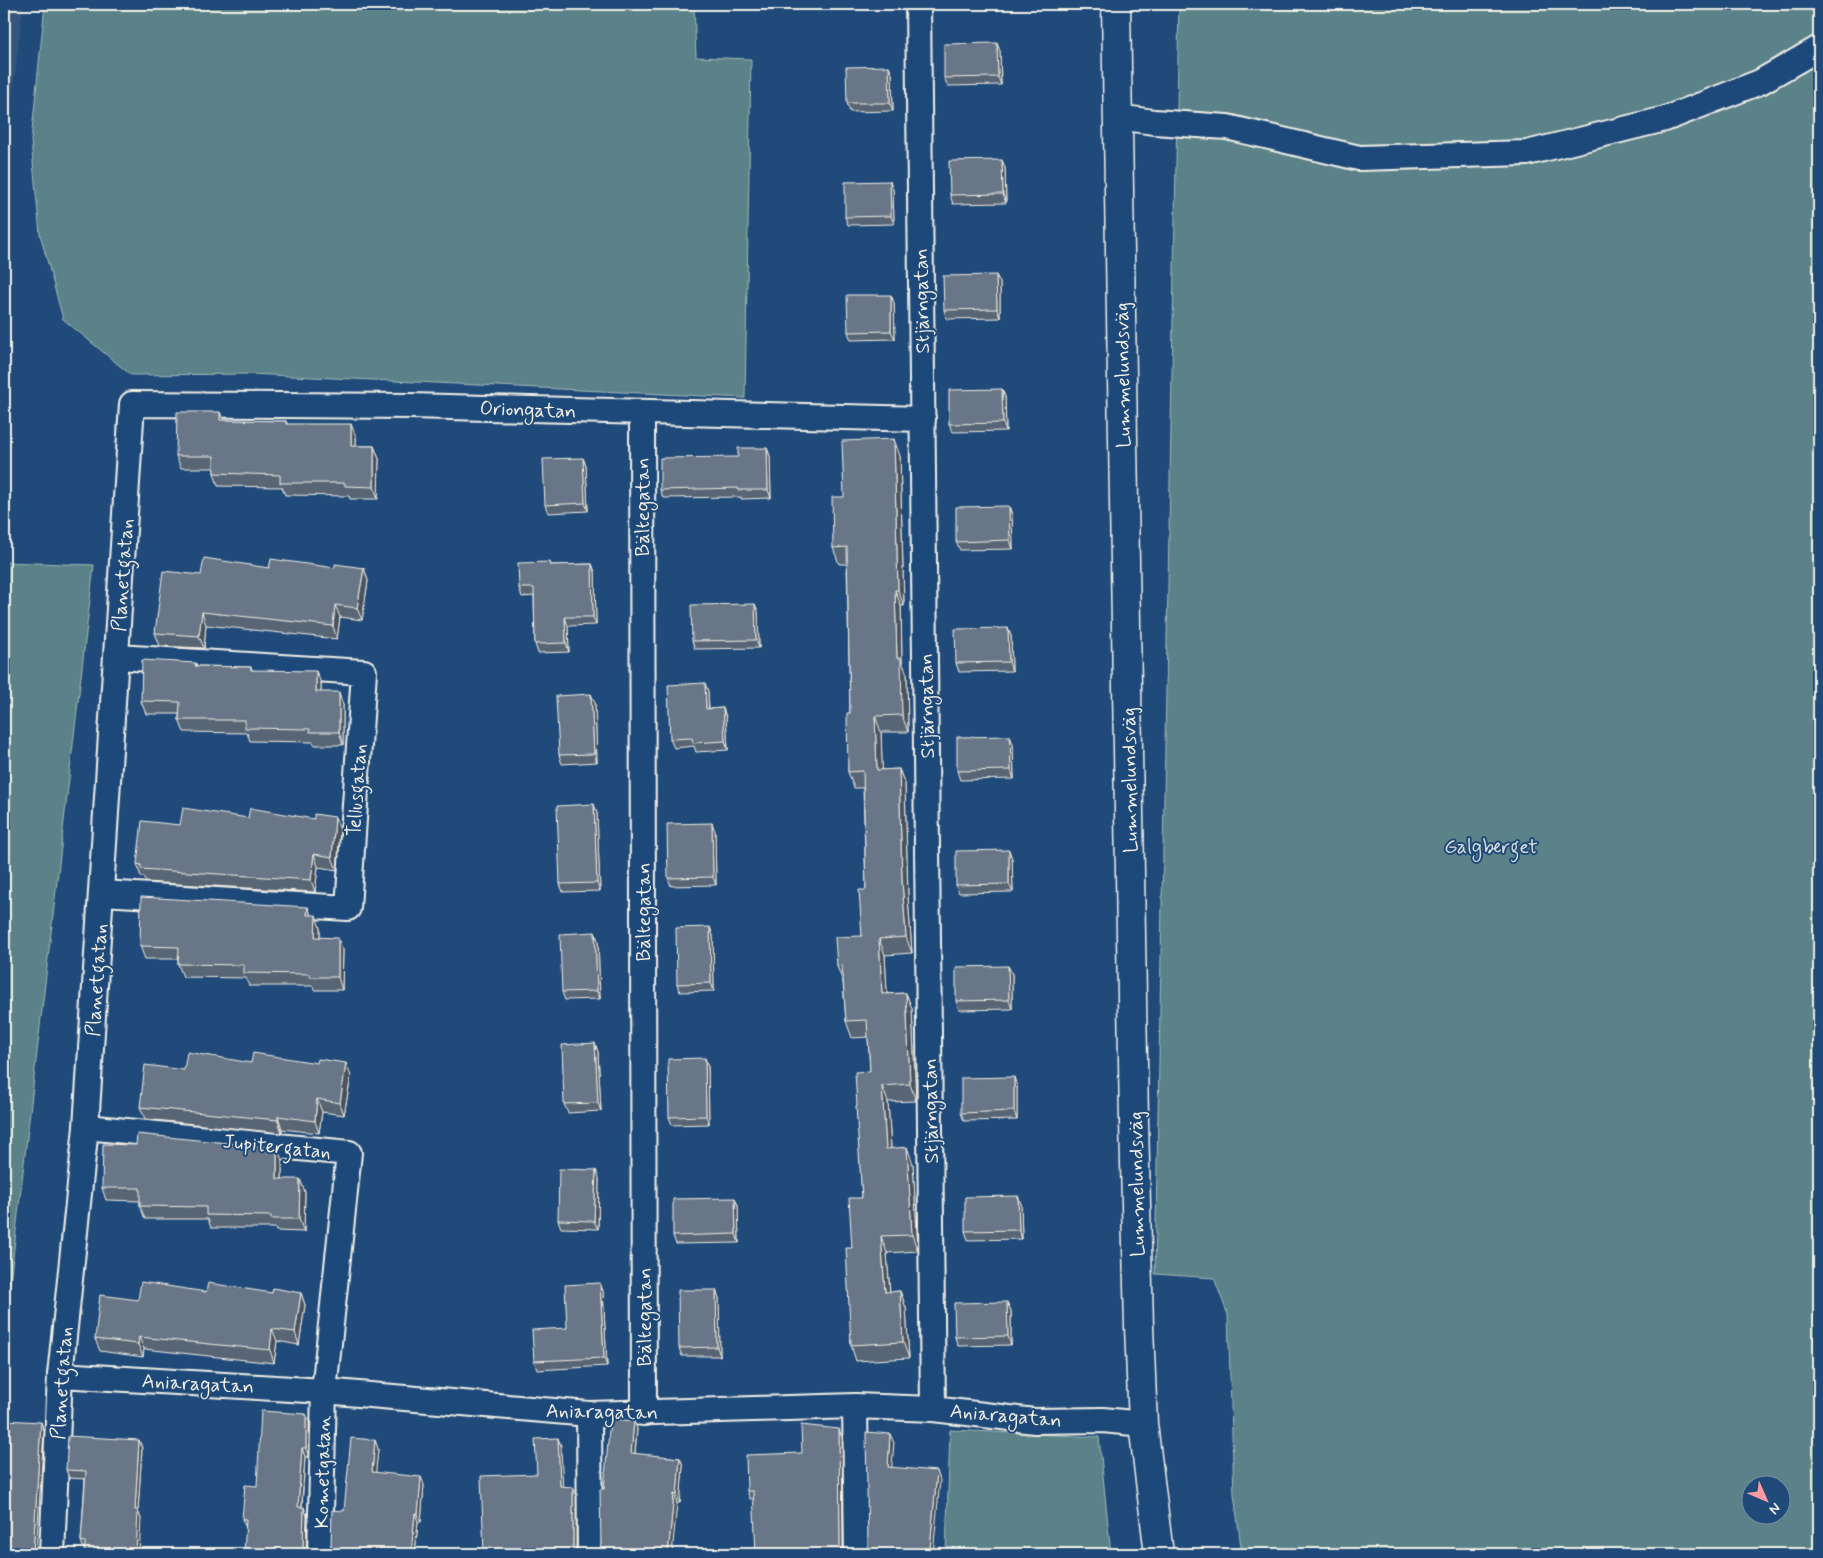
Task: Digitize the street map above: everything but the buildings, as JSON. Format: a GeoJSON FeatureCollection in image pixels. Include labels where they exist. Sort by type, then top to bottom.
{"type":"FeatureCollection","features":[{"type":"Feature","properties":{"kind":"main road","name":"Lummelundsväg"},"geometry":{"type":"LineString","coordinates":[[1116,4],[1134,1122],[1144,1424],[1160,1554]]}},
{"type":"Feature","properties":{"kind":"street","name":"Stjärngatan"},"geometry":{"type":"LineString","coordinates":[[918,4],[933,1409]]}},
{"type":"Feature","properties":{"kind":"street"},"geometry":{"type":"LineString","coordinates":[[1117,117],[1154,122],[1228,127],[1359,158],[1527,153],[1665,118],[1760,82],[1819,48]]}},
{"type":"Feature","properties":{"kind":"street","name":"Oriongatan"},"geometry":{"type":"LineString","coordinates":[[132,404],[410,406],[923,419]]}},
{"type":"Feature","properties":{"kind":"street","name":"Planetgatan"},"geometry":{"type":"LineString","coordinates":[[52,1554],[60,1375],[86,1127],[132,404]]}},
{"type":"Feature","properties":{"kind":"street","name":"Bältegatan"},"geometry":{"type":"LineString","coordinates":[[642,412],[644,1413]]}},
{"type":"Feature","properties":{"kind":"street","name":"Tellusgatan"},"geometry":{"type":"LineString","coordinates":[[102,893],[348,908],[364,672],[117,657]]}},
{"type":"Feature","properties":{"kind":"street","name":"Jupitergatan"},"geometry":{"type":"LineString","coordinates":[[86,1127],[349,1153],[324,1391]]}},
{"type":"Feature","properties":{"kind":"street","name":"Aniaragatan"},"geometry":{"type":"LineString","coordinates":[[60,1375],[324,1391],[589,1414],[855,1406],[933,1409],[1035,1420],[1103,1420],[1144,1424]]}},
{"type":"Feature","properties":{"kind":"street","name":"Kometgatan"},"geometry":{"type":"LineString","coordinates":[[320,1554],[324,1391]]}},
{"type":"Feature","properties":{"kind":"street"},"geometry":{"type":"LineString","coordinates":[[855,1406],[856,1554]]}},
{"type":"Feature","properties":{"kind":"street"},"geometry":{"type":"LineString","coordinates":[[589,1414],[590,1554]]}},
{"type":"Feature","properties":{"kind":"shaded area"},"geometry":{"type":"Polygon","coordinates":[[[4,4],[23,4],[4,168],[4,4]]]}},
{"type":"Feature","properties":{"kind":"green space"},"geometry":{"type":"Polygon","coordinates":[[[45,4],[694,4],[696,57],[751,59],[745,398],[250,374],[131,375],[63,319],[40,234],[31,141],[45,4]]]}},
{"type":"Feature","properties":{"kind":"green space","name":"Galgberget"},"geometry":{"type":"Polygon","coordinates":[[[1179,4],[1819,4],[1819,1554],[1242,1554],[1234,1494],[1228,1315],[1214,1278],[1155,1274],[1179,4]]]}},
{"type":"Feature","properties":{"kind":"green space"},"geometry":{"type":"Polygon","coordinates":[[[4,562],[94,565],[4,1334],[4,562]]]}},
{"type":"Feature","properties":{"kind":"green space"},"geometry":{"type":"Polygon","coordinates":[[[950,1430],[1099,1437],[1111,1554],[946,1554],[950,1430]]]}}]}
